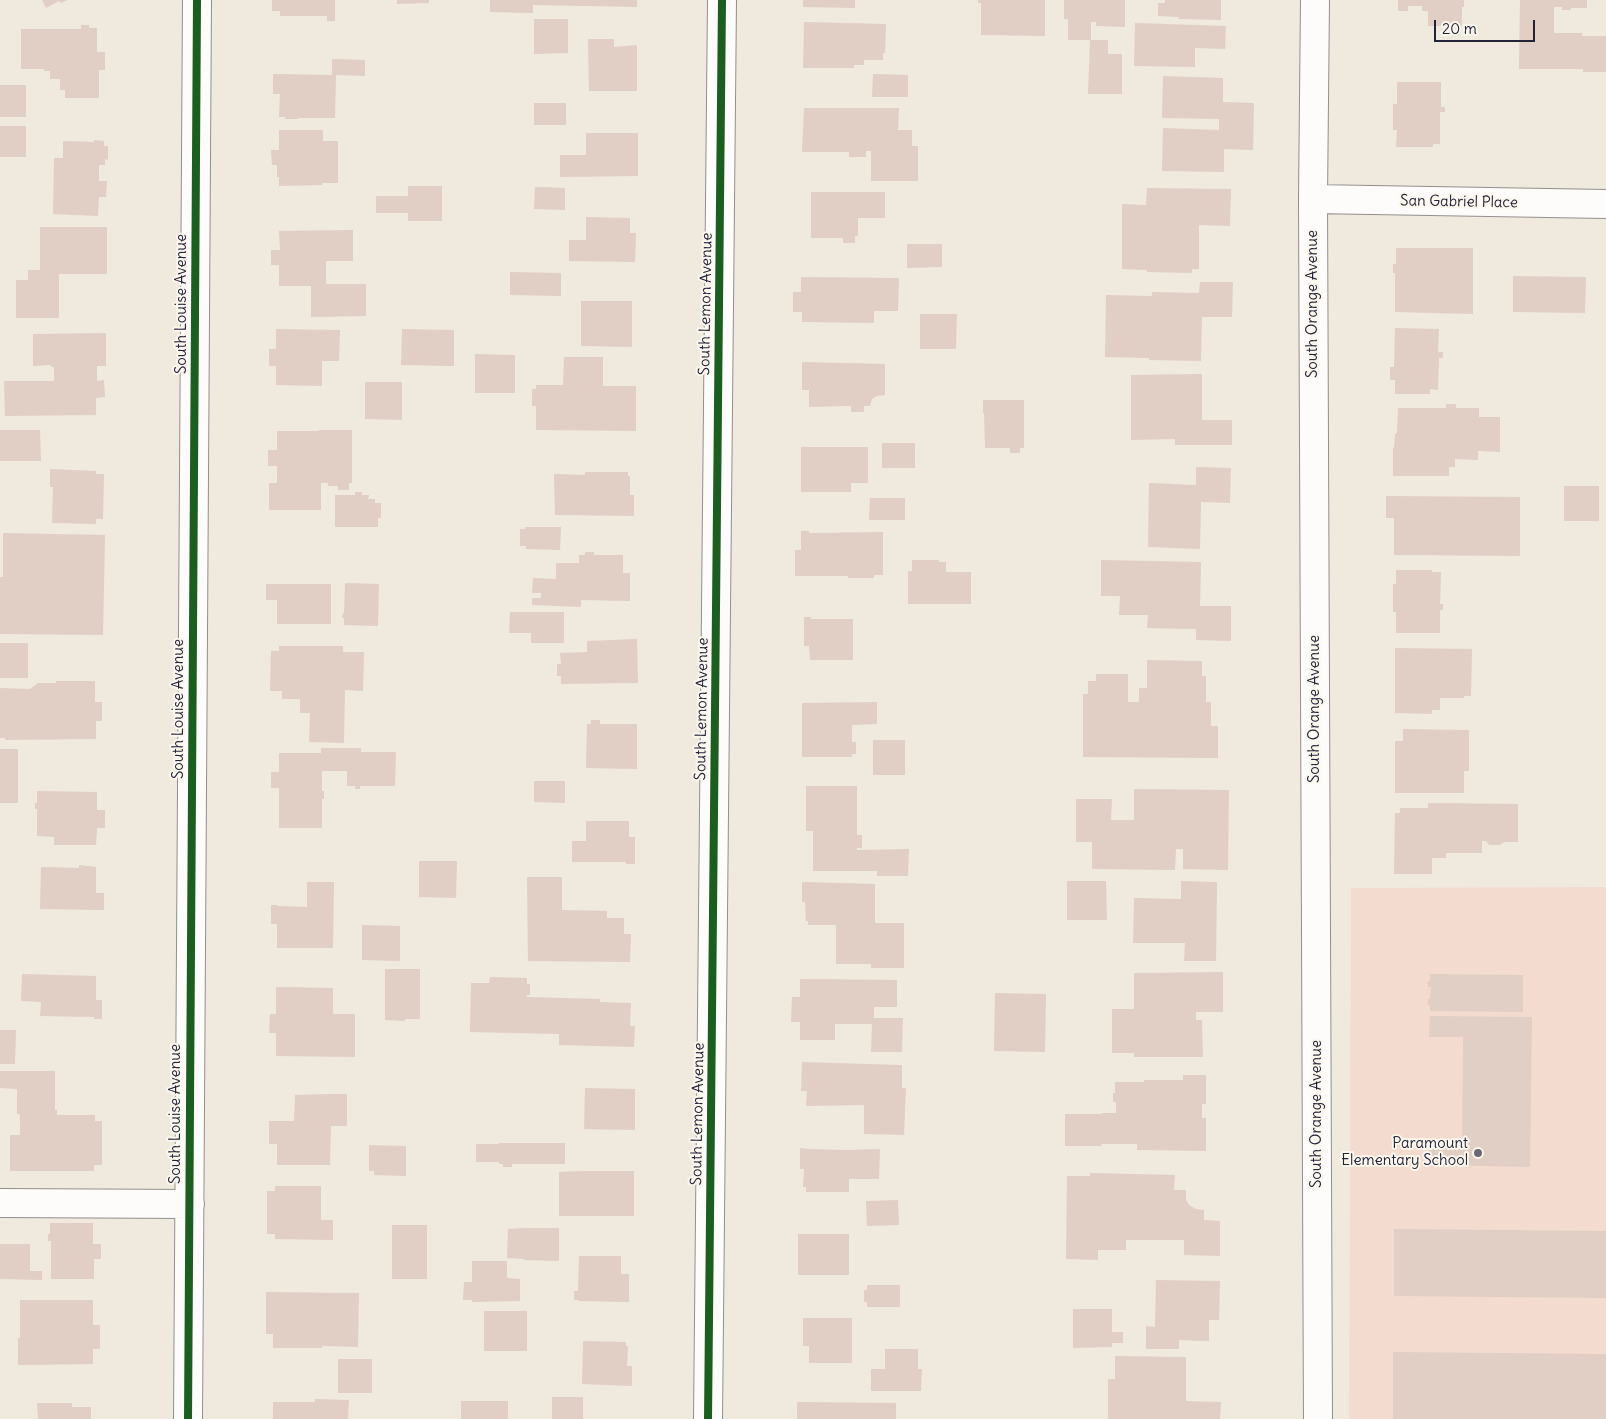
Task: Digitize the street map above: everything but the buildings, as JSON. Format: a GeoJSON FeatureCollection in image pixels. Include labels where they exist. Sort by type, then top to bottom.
{"type":"FeatureCollection","features":[{"type":"Feature","properties":{"kind":"street","name":"South Louise Avenue"},"geometry":{"type":"LineString","coordinates":[[188,1419],[198,0]]}},
{"type":"Feature","properties":{"kind":"street","name":"South Lemon Avenue"},"geometry":{"type":"LineString","coordinates":[[708,1419],[722,0]]}},
{"type":"Feature","properties":{"kind":"street","name":"South Orange Avenue"},"geometry":{"type":"LineString","coordinates":[[1315,0],[1313,199],[1318,1419]]}},
{"type":"Feature","properties":{"kind":"street","name":"San Gabriel Place"},"geometry":{"type":"LineString","coordinates":[[1313,199],[1606,204]]}},
{"type":"Feature","properties":{"kind":"street"},"geometry":{"type":"LineString","coordinates":[[0,1202],[190,1204]]}},
{"type":"Feature","properties":{"kind":"shaded area","name":"Paramount Elementary School"},"geometry":{"type":"Polygon","coordinates":[[[1606,887],[1606,1419],[1349,1419],[1351,888],[1606,887]]]}},
{"type":"Feature","properties":{"kind":"cycle path"},"geometry":{"type":"LineString","coordinates":[[188,1419],[197,0]]}},
{"type":"Feature","properties":{"kind":"cycle path"},"geometry":{"type":"LineString","coordinates":[[708,1419],[722,0]]}},
{"type":"Feature","properties":{"kind":"place","name":"Paramount Elementary School"},"geometry":{"type":"Point","coordinates":[1478,1153]}}]}
